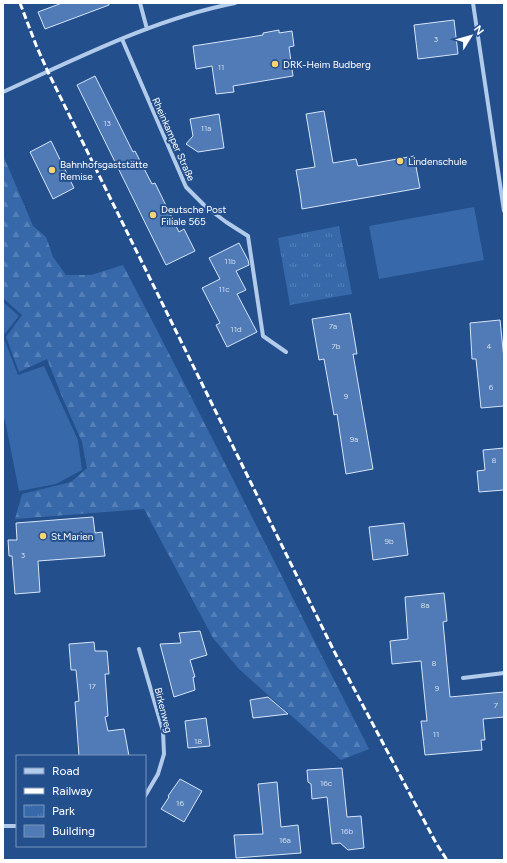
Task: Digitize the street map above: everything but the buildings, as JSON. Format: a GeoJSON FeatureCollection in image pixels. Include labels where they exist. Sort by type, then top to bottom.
{"type":"FeatureCollection","features":[{"type":"Feature","properties":{"kind":"street"},"geometry":{"type":"LineString","coordinates":[[140,3],[147,29]]}},
{"type":"Feature","properties":{"kind":"street"},"geometry":{"type":"LineString","coordinates":[[3,92],[147,29],[192,14],[235,3]]}},
{"type":"Feature","properties":{"kind":"street"},"geometry":{"type":"LineString","coordinates":[[473,3],[504,211]]}},
{"type":"Feature","properties":{"kind":"street","name":"Rheinkamper Straße"},"geometry":{"type":"LineString","coordinates":[[122,39],[186,187],[210,210],[248,236],[263,336],[286,352]]}},
{"type":"Feature","properties":{"kind":"street","name":"Birkenweg"},"geometry":{"type":"LineString","coordinates":[[140,649],[163,731],[164,754],[158,774],[146,794]]}},
{"type":"Feature","properties":{"kind":"street"},"geometry":{"type":"LineString","coordinates":[[464,678],[504,672]]}},
{"type":"Feature","properties":{"kind":"street"},"geometry":{"type":"LineString","coordinates":[[3,826],[16,826]]}},
{"type":"Feature","properties":{"kind":"green space"},"geometry":{"type":"Polygon","coordinates":[[[3,155],[33,226],[46,237],[53,257],[66,275],[91,275],[123,265],[369,749],[341,760],[239,669],[213,638],[144,509],[15,519],[22,494],[71,482],[87,468],[82,442],[47,359],[19,372],[6,337],[22,315],[3,298],[3,155]]]}},
{"type":"Feature","properties":{"kind":"green space"},"geometry":{"type":"Polygon","coordinates":[[[474,207],[484,260],[379,279],[369,226],[474,207]]]}},
{"type":"Feature","properties":{"kind":"green space"},"geometry":{"type":"Polygon","coordinates":[[[339,226],[352,294],[290,305],[278,238],[339,226]]]}},
{"type":"Feature","properties":{"kind":"green space"},"geometry":{"type":"Polygon","coordinates":[[[3,302],[19,316],[3,336],[3,302]]]}},
{"type":"Feature","properties":{"kind":"green space"},"geometry":{"type":"Polygon","coordinates":[[[3,336],[18,375],[44,366],[78,440],[82,470],[56,484],[19,491],[5,420],[3,419],[3,336]]]}},
{"type":"Feature","properties":{"kind":"railway"},"geometry":{"type":"LineString","coordinates":[[20,3],[48,72],[334,651],[436,843],[447,860]]}},
{"type":"Feature","properties":{"kind":"place","name":"DRK-Heim Budberg"},"geometry":{"type":"Point","coordinates":[275,64]}},
{"type":"Feature","properties":{"kind":"place","name":"Lindenschule"},"geometry":{"type":"Point","coordinates":[400,161]}},
{"type":"Feature","properties":{"kind":"place","name":"Bahnhofsgaststätte Remise"},"geometry":{"type":"Point","coordinates":[52,170]}},
{"type":"Feature","properties":{"kind":"place","name":"Deutsche Post Filiale 565"},"geometry":{"type":"Point","coordinates":[153,215]}},
{"type":"Feature","properties":{"kind":"place","name":"St.Marien"},"geometry":{"type":"Point","coordinates":[43,536]}}]}
